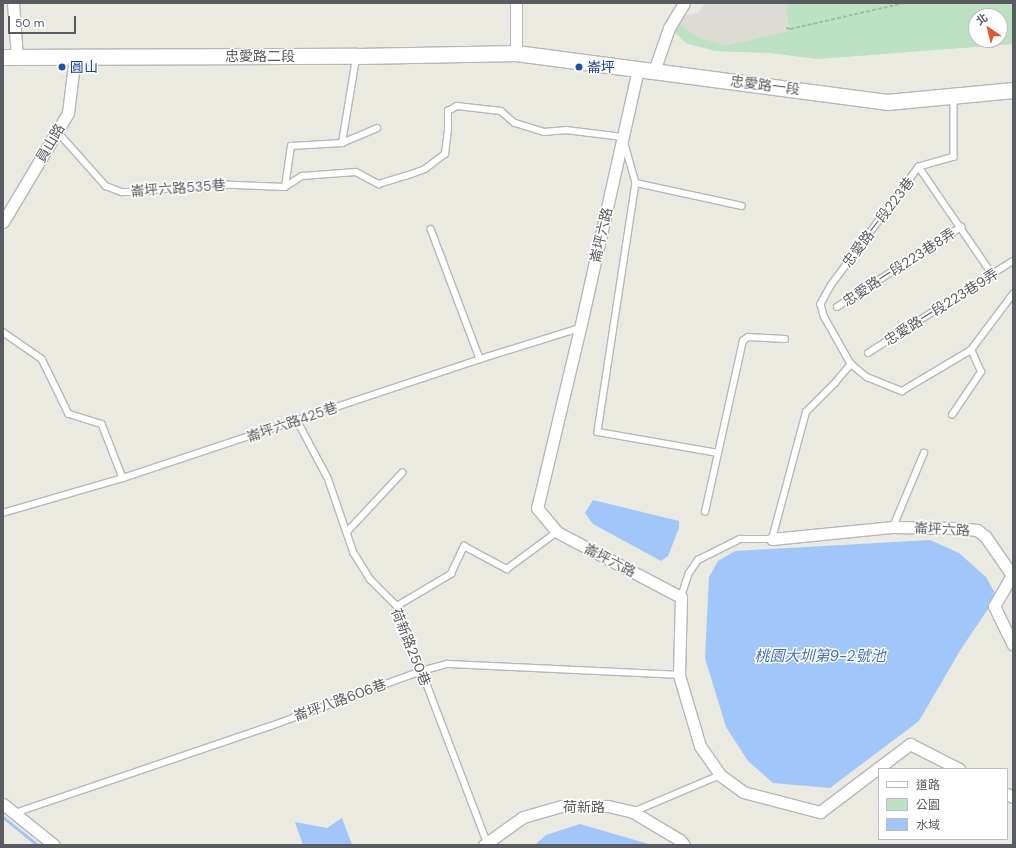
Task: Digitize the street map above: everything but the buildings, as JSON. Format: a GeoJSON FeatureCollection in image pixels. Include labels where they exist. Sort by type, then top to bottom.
{"type":"FeatureCollection","features":[{"type":"Feature","properties":{"kind":"main road","name":"忠愛路二段"},"geometry":{"type":"LineString","coordinates":[[10,57],[357,56],[516,53]]}},
{"type":"Feature","properties":{"kind":"main road","name":"忠愛路一段"},"geometry":{"type":"LineString","coordinates":[[516,53],[887,102],[954,94],[1013,90]]}},
{"type":"Feature","properties":{"kind":"street"},"geometry":{"type":"LineString","coordinates":[[10,57],[13,3]]}},
{"type":"Feature","properties":{"kind":"street"},"geometry":{"type":"LineString","coordinates":[[516,3],[516,53]]}},
{"type":"Feature","properties":{"kind":"street"},"geometry":{"type":"LineString","coordinates":[[654,71],[669,28],[684,3]]}},
{"type":"Feature","properties":{"kind":"street","name":"員山路"},"geometry":{"type":"LineString","coordinates":[[3,222],[68,113],[75,56]]}},
{"type":"Feature","properties":{"kind":"street","name":"崙坪六路"},"geometry":{"type":"LineString","coordinates":[[638,68],[580,328],[537,508],[557,532],[681,597]]}},
{"type":"Feature","properties":{"kind":"street","name":"崙坪六路"},"geometry":{"type":"LineString","coordinates":[[772,539],[893,527],[955,528],[977,530],[985,536],[1012,575],[994,606],[1013,645]]}},
{"type":"Feature","properties":{"kind":"street"},"geometry":{"type":"LineString","coordinates":[[681,597],[679,675],[700,746],[720,775],[744,792],[820,812],[878,768]]}},
{"type":"Feature","properties":{"kind":"street"},"geometry":{"type":"LineString","coordinates":[[878,768],[910,744],[957,768]]}},
{"type":"Feature","properties":{"kind":"street"},"geometry":{"type":"LineString","coordinates":[[3,804],[54,845]]}},
{"type":"Feature","properties":{"kind":"street","name":"荷新路"},"geometry":{"type":"LineString","coordinates":[[485,843],[523,817],[562,806],[608,806],[633,812],[680,840],[684,845]]}},
{"type":"Feature","properties":{"kind":"lane"},"geometry":{"type":"LineString","coordinates":[[342,143],[357,56]]}},
{"type":"Feature","properties":{"kind":"lane","name":"忠愛路一段223巷"},"geometry":{"type":"LineString","coordinates":[[851,364],[824,316],[821,304],[831,286],[919,167],[954,157],[954,94]]}},
{"type":"Feature","properties":{"kind":"lane"},"geometry":{"type":"LineString","coordinates":[[285,187],[302,176],[356,172],[379,184],[425,169],[445,154],[448,130],[448,110],[457,106],[501,111],[515,123],[544,132],[566,130],[623,137],[636,183],[598,432],[718,453]]}},
{"type":"Feature","properties":{"kind":"lane"},"geometry":{"type":"LineString","coordinates":[[285,187],[291,146],[342,143],[377,128]]}},
{"type":"Feature","properties":{"kind":"lane","name":"崙坪六路535巷"},"geometry":{"type":"LineString","coordinates":[[57,131],[106,186],[122,192],[211,184],[285,187]]}},
{"type":"Feature","properties":{"kind":"lane"},"geometry":{"type":"LineString","coordinates":[[919,167],[993,275]]}},
{"type":"Feature","properties":{"kind":"lane"},"geometry":{"type":"LineString","coordinates":[[636,183],[742,206]]}},
{"type":"Feature","properties":{"kind":"lane","name":"忠愛路一段223巷8弄"},"geometry":{"type":"LineString","coordinates":[[837,307],[960,227]]}},
{"type":"Feature","properties":{"kind":"lane"},"geometry":{"type":"LineString","coordinates":[[431,229],[480,359]]}},
{"type":"Feature","properties":{"kind":"lane","name":"忠愛路一段223巷9弄"},"geometry":{"type":"LineString","coordinates":[[868,353],[1013,261]]}},
{"type":"Feature","properties":{"kind":"lane"},"geometry":{"type":"LineString","coordinates":[[681,597],[689,573],[698,560],[740,539],[772,539],[806,412],[835,383],[851,364],[867,377],[902,390],[971,350],[1013,294]]}},
{"type":"Feature","properties":{"kind":"lane","name":"崙坪六路425巷"},"geometry":{"type":"LineString","coordinates":[[3,513],[123,478],[480,359],[580,328]]}},
{"type":"Feature","properties":{"kind":"lane"},"geometry":{"type":"LineString","coordinates":[[3,332],[42,359],[69,414],[102,424],[123,478]]}},
{"type":"Feature","properties":{"kind":"lane"},"geometry":{"type":"LineString","coordinates":[[705,512],[744,341],[748,338],[785,339]]}},
{"type":"Feature","properties":{"kind":"lane"},"geometry":{"type":"LineString","coordinates":[[952,415],[981,372],[971,350]]}},
{"type":"Feature","properties":{"kind":"lane","name":"荷新路250巷"},"geometry":{"type":"LineString","coordinates":[[296,420],[328,478],[354,553],[370,579],[397,606],[485,843]]}},
{"type":"Feature","properties":{"kind":"lane"},"geometry":{"type":"LineString","coordinates":[[893,527],[924,453]]}},
{"type":"Feature","properties":{"kind":"lane"},"geometry":{"type":"LineString","coordinates":[[347,532],[402,473]]}},
{"type":"Feature","properties":{"kind":"lane"},"geometry":{"type":"LineString","coordinates":[[397,606],[451,574],[464,546],[507,569],[557,532]]}},
{"type":"Feature","properties":{"kind":"lane","name":"崙坪八路606巷"},"geometry":{"type":"LineString","coordinates":[[14,813],[271,726],[421,671],[447,664],[679,675]]}},
{"type":"Feature","properties":{"kind":"lane"},"geometry":{"type":"LineString","coordinates":[[633,812],[720,775]]}},
{"type":"Feature","properties":{"kind":"path"},"geometry":{"type":"LineString","coordinates":[[786,28],[790,29],[904,3]]}},
{"type":"Feature","properties":{"kind":"shaded area"},"geometry":{"type":"Polygon","coordinates":[[[705,3],[1013,3],[1013,44],[1008,44],[1008,8],[968,8],[968,47],[817,59],[771,53],[715,51],[686,43],[674,31],[684,16],[698,13],[705,3]]]}},
{"type":"Feature","properties":{"kind":"green space"},"geometry":{"type":"Polygon","coordinates":[[[788,3],[1013,3],[1013,44],[1008,44],[1008,8],[968,8],[968,47],[817,59],[771,53],[715,51],[686,43],[674,31],[679,24],[697,37],[726,46],[790,31],[786,8],[788,7],[788,3]]]}},
{"type":"Feature","properties":{"kind":"water"},"geometry":{"type":"Polygon","coordinates":[[[593,500],[679,521],[679,528],[668,556],[661,561],[593,524],[585,513],[593,500]]]}},
{"type":"Feature","properties":{"kind":"water","name":"桃園大圳第9-2號池"},"geometry":{"type":"Polygon","coordinates":[[[930,540],[959,553],[986,577],[999,600],[988,609],[961,649],[919,721],[830,788],[773,783],[748,761],[726,727],[705,658],[709,577],[718,561],[735,551],[930,540]]]}},
{"type":"Feature","properties":{"kind":"water"},"geometry":{"type":"Polygon","coordinates":[[[342,818],[352,845],[303,845],[295,822],[327,828],[342,818]]]}},
{"type":"Feature","properties":{"kind":"water"},"geometry":{"type":"Polygon","coordinates":[[[580,824],[652,845],[535,845],[546,835],[580,824]]]}},
{"type":"Feature","properties":{"kind":"waterway"},"geometry":{"type":"LineString","coordinates":[[3,817],[38,845]]}},
{"type":"Feature","properties":{"kind":"place","name":"圓山"},"geometry":{"type":"Point","coordinates":[62,67]}},
{"type":"Feature","properties":{"kind":"place","name":"崙坪"},"geometry":{"type":"Point","coordinates":[579,67]}}]}
